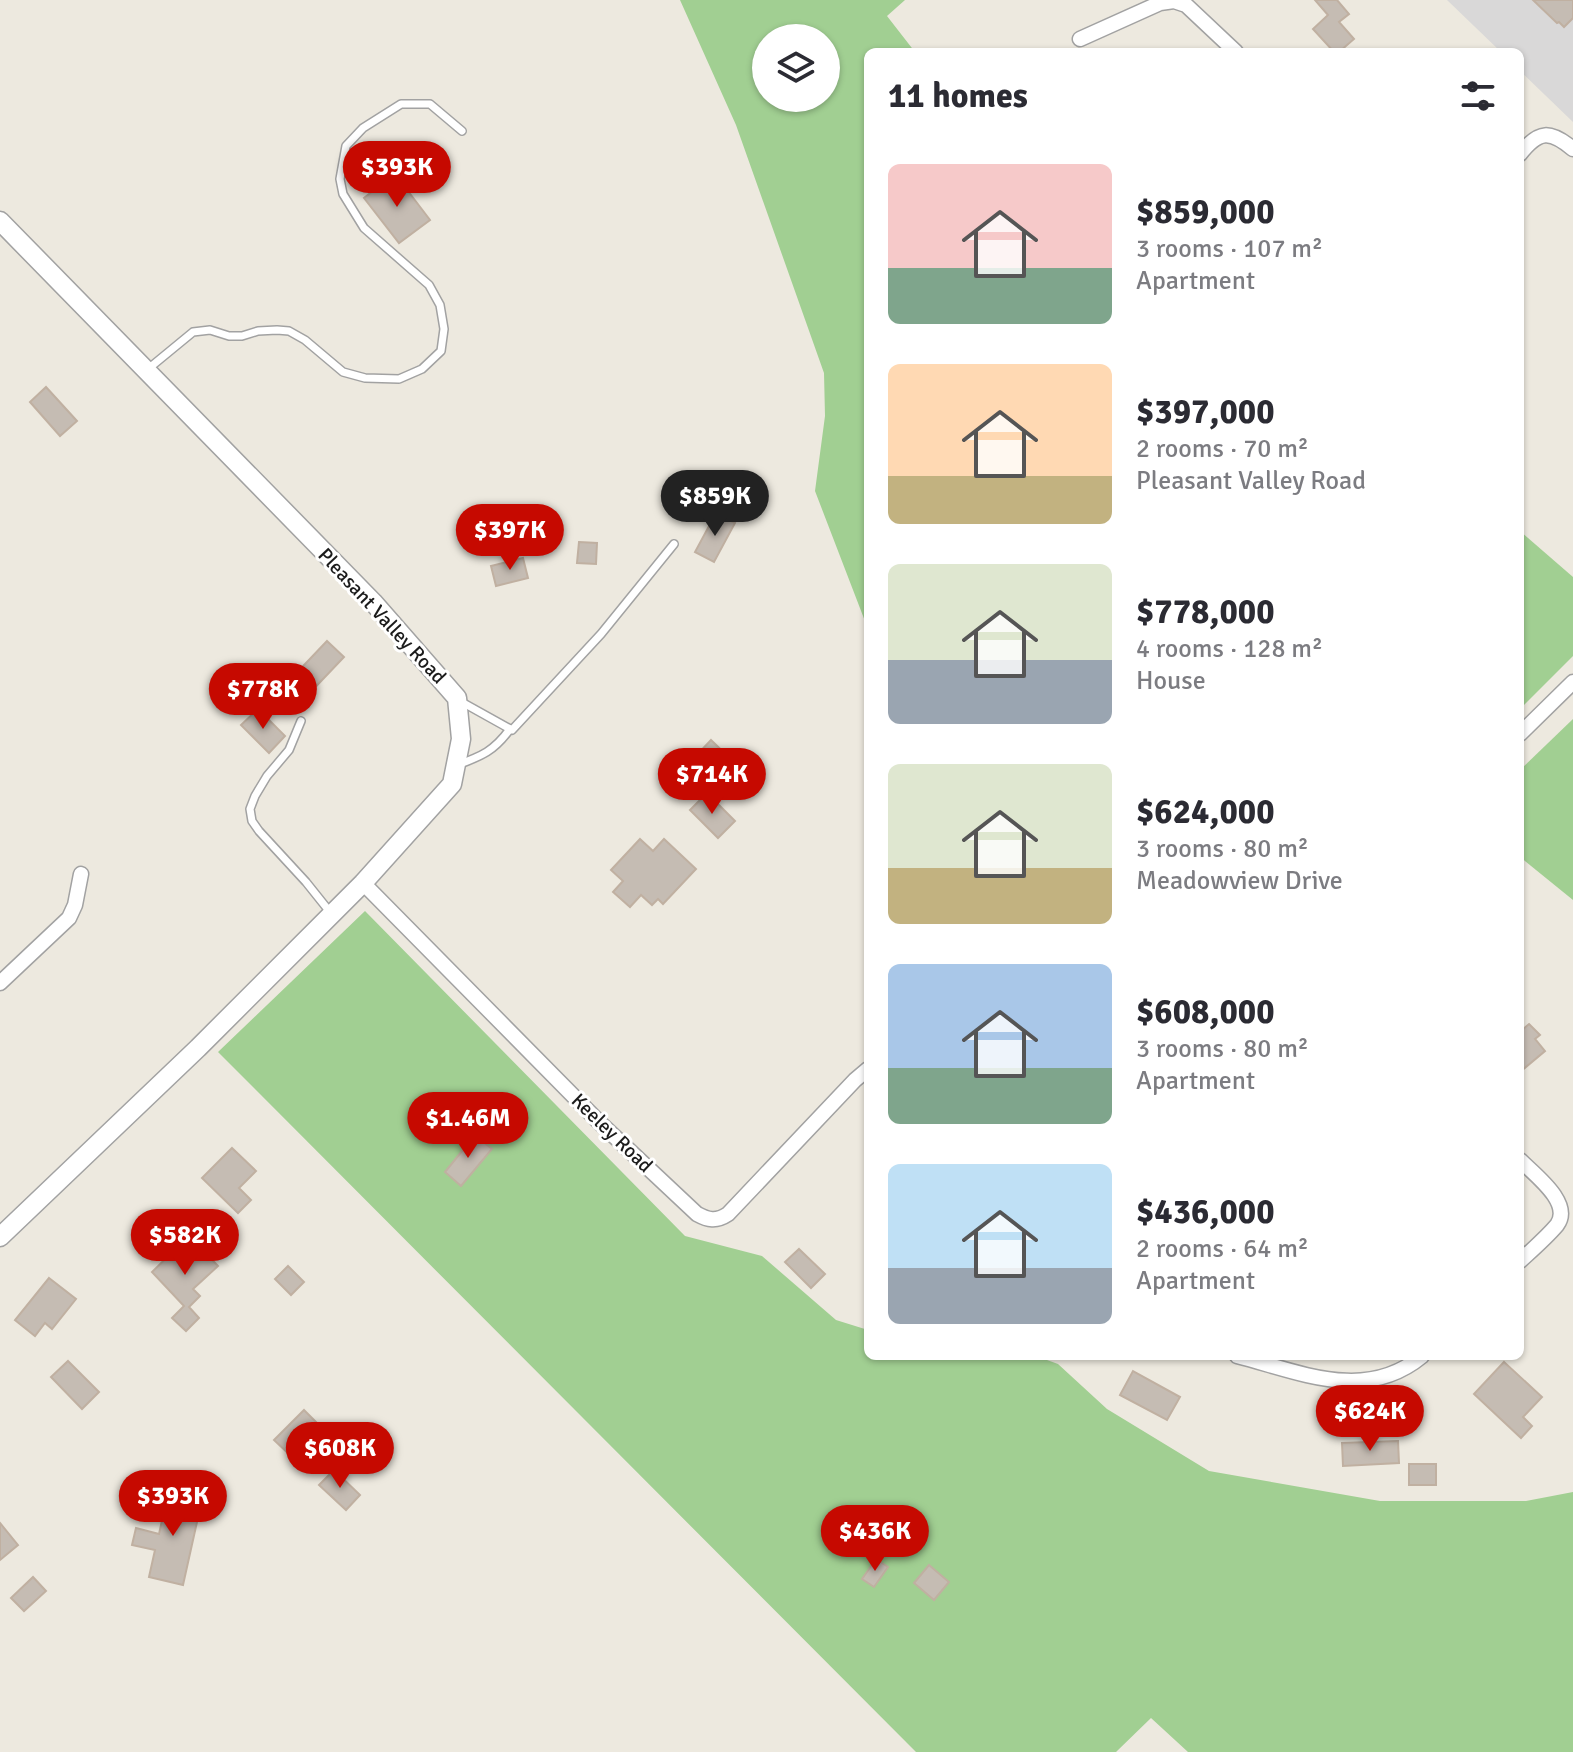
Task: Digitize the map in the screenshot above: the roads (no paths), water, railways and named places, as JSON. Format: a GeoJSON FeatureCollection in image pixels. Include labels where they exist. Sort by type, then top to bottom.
{"type":"FeatureCollection","features":[{"type":"Feature","properties":{"kind":"street"},"geometry":{"type":"LineString","coordinates":[[1080,39],[1160,3],[1174,1],[1186,5],[1232,48]]}},
{"type":"Feature","properties":{"kind":"street"},"geometry":{"type":"LineString","coordinates":[[1524,149],[1530,141],[1546,134],[1555,136],[1573,149]]}},
{"type":"Feature","properties":{"kind":"street","name":"Pleasant Valley Road"},"geometry":{"type":"LineString","coordinates":[[0,221],[373,602],[457,698],[461,739],[452,784],[363,883],[198,1048],[0,1237]]}},
{"type":"Feature","properties":{"kind":"street"},"geometry":{"type":"LineString","coordinates":[[1524,730],[1573,682]]}},
{"type":"Feature","properties":{"kind":"street"},"geometry":{"type":"LineString","coordinates":[[0,983],[69,918],[81,874]]}},
{"type":"Feature","properties":{"kind":"street","name":"Keeley Road"},"geometry":{"type":"LineString","coordinates":[[363,883],[599,1122],[706,1219],[714,1220],[728,1214],[864,1072]]}},
{"type":"Feature","properties":{"kind":"street"},"geometry":{"type":"LineString","coordinates":[[1524,1164],[1568,1210],[1524,1257]]}},
{"type":"Feature","properties":{"kind":"street"},"geometry":{"type":"LineString","coordinates":[[1252,1360],[1321,1378],[1356,1382],[1388,1376],[1417,1360]]}},
{"type":"Feature","properties":{"kind":"lane"},"geometry":{"type":"LineString","coordinates":[[146,371],[193,332],[210,330],[229,336],[267,330],[289,331],[305,340],[343,372],[365,378],[399,379],[422,369],[441,351],[444,329],[440,305],[429,285],[364,228],[343,194],[340,179],[346,146],[363,128],[401,104],[430,104],[462,131]]}},
{"type":"Feature","properties":{"kind":"lane"},"geometry":{"type":"LineString","coordinates":[[456,766],[484,755],[499,744],[601,634],[674,544]]}},
{"type":"Feature","properties":{"kind":"lane"},"geometry":{"type":"LineString","coordinates":[[457,698],[510,729]]}},
{"type":"Feature","properties":{"kind":"lane"},"geometry":{"type":"LineString","coordinates":[[301,721],[289,750],[267,776],[250,809],[252,821],[259,831],[332,914]]}}]}
